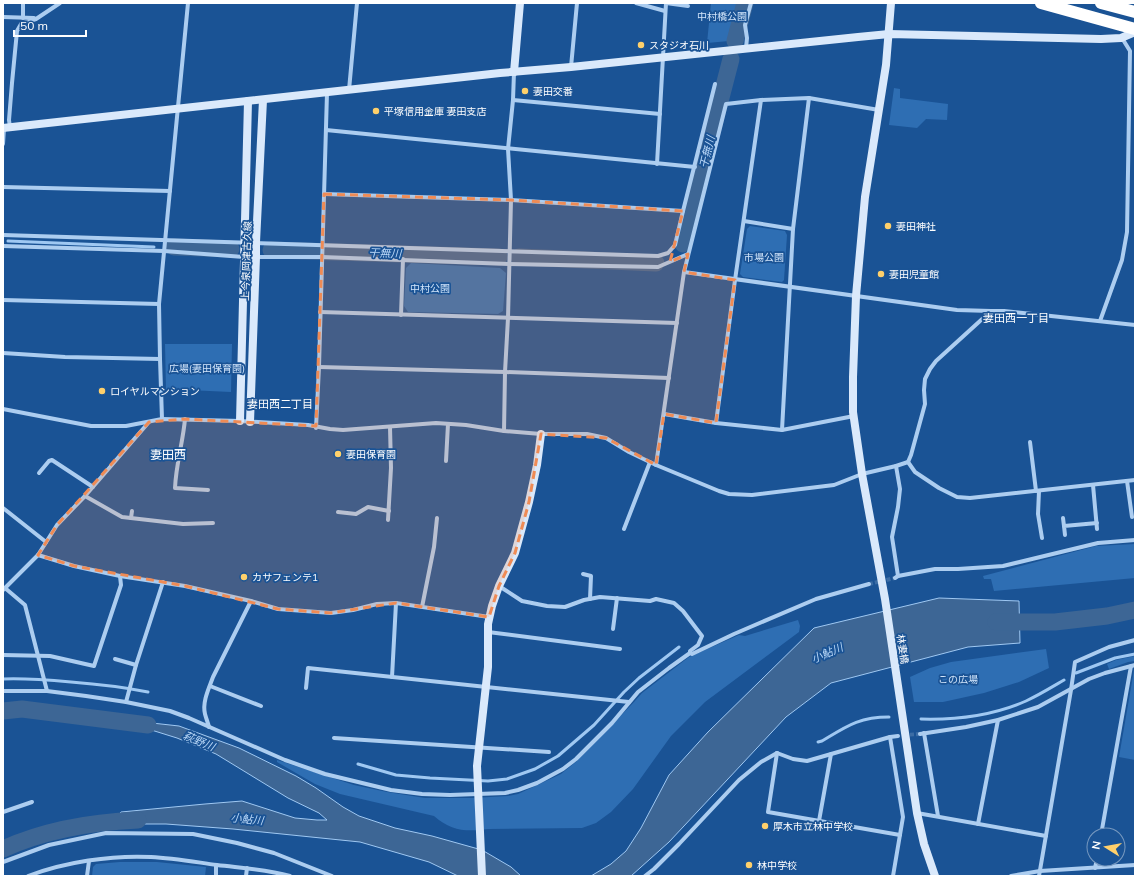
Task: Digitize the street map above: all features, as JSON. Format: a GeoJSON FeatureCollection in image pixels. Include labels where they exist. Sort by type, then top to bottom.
{"type":"FeatureCollection","features":[{"type":"Feature","properties":{"kind":"highway"},"geometry":{"type":"LineString","coordinates":[[1041,3],[1135,29]]}},
{"type":"Feature","properties":{"kind":"highway"},"geometry":{"type":"LineString","coordinates":[[1101,3],[1135,12]]}},
{"type":"Feature","properties":{"kind":"street"},"geometry":{"type":"LineString","coordinates":[[23,18],[24,3]]}},
{"type":"Feature","properties":{"kind":"street"},"geometry":{"type":"LineString","coordinates":[[3,144],[9,120],[17,31],[21,24],[36,19],[60,3]]}},
{"type":"Feature","properties":{"kind":"street"},"geometry":{"type":"LineString","coordinates":[[162,418],[160,304],[188,3]]}},
{"type":"Feature","properties":{"kind":"street"},"geometry":{"type":"LineString","coordinates":[[349,90],[356,3]]}},
{"type":"Feature","properties":{"kind":"street"},"geometry":{"type":"LineString","coordinates":[[504,431],[511,200],[508,148],[520,3]]}},
{"type":"Feature","properties":{"kind":"street"},"geometry":{"type":"LineString","coordinates":[[571,67],[577,3]]}},
{"type":"Feature","properties":{"kind":"street"},"geometry":{"type":"LineString","coordinates":[[636,3],[665,11]]}},
{"type":"Feature","properties":{"kind":"street"},"geometry":{"type":"LineString","coordinates":[[657,164],[666,3],[688,6]]}},
{"type":"Feature","properties":{"kind":"street"},"geometry":{"type":"LineString","coordinates":[[746,48],[747,38],[745,25],[751,3]]}},
{"type":"Feature","properties":{"kind":"street","name":"林妻橋"},"geometry":{"type":"LineString","coordinates":[[891,3],[886,65],[865,197],[856,296],[853,377],[854,416],[862,474],[885,600],[917,813],[924,844],[935,876]]}},
{"type":"Feature","properties":{"kind":"street"},"geometry":{"type":"LineString","coordinates":[[3,17],[36,19]]}},
{"type":"Feature","properties":{"kind":"street"},"geometry":{"type":"LineString","coordinates":[[6,128],[514,72],[889,34],[1102,39],[1121,38],[1135,32]]}},
{"type":"Feature","properties":{"kind":"street"},"geometry":{"type":"LineString","coordinates":[[1100,321],[1122,260],[1127,232],[1130,51],[1121,38]]}},
{"type":"Feature","properties":{"kind":"street"},"geometry":{"type":"LineString","coordinates":[[3,235],[256,242],[323,246],[510,250],[658,256],[668,253],[675,245],[715,84]]}},
{"type":"Feature","properties":{"kind":"street"},"geometry":{"type":"LineString","coordinates":[[316,428],[327,92]]}},
{"type":"Feature","properties":{"kind":"street"},"geometry":{"type":"LineString","coordinates":[[782,430],[793,229],[809,98]]}},
{"type":"Feature","properties":{"kind":"street"},"geometry":{"type":"LineString","coordinates":[[656,465],[684,272],[726,104],[761,100],[809,98],[879,110]]}},
{"type":"Feature","properties":{"kind":"street","name":"上今泉岡津古久線"},"geometry":{"type":"LineString","coordinates":[[250,422],[256,242],[263,100]]}},
{"type":"Feature","properties":{"kind":"street"},"geometry":{"type":"LineString","coordinates":[[513,100],[660,114]]}},
{"type":"Feature","properties":{"kind":"street"},"geometry":{"type":"LineString","coordinates":[[716,423],[761,100]]}},
{"type":"Feature","properties":{"kind":"street","name":"上今泉岡津古久線"},"geometry":{"type":"LineString","coordinates":[[240,421],[248,101]]}},
{"type":"Feature","properties":{"kind":"street"},"geometry":{"type":"LineString","coordinates":[[326,130],[695,167]]}},
{"type":"Feature","properties":{"kind":"street"},"geometry":{"type":"LineString","coordinates":[[3,187],[170,191]]}},
{"type":"Feature","properties":{"kind":"street"},"geometry":{"type":"LineString","coordinates":[[324,194],[511,200],[684,211]]}},
{"type":"Feature","properties":{"kind":"street"},"geometry":{"type":"LineString","coordinates":[[744,222],[793,229]]}},
{"type":"Feature","properties":{"kind":"street"},"geometry":{"type":"LineString","coordinates":[[3,246],[164,251],[244,257],[322,256],[509,264],[658,267],[688,254]]}},
{"type":"Feature","properties":{"kind":"street"},"geometry":{"type":"LineString","coordinates":[[668,253],[671,262]]}},
{"type":"Feature","properties":{"kind":"street"},"geometry":{"type":"LineString","coordinates":[[401,315],[403,259]]}},
{"type":"Feature","properties":{"kind":"street"},"geometry":{"type":"LineString","coordinates":[[684,272],[956,310],[1004,311],[1135,325]]}},
{"type":"Feature","properties":{"kind":"street"},"geometry":{"type":"LineString","coordinates":[[3,300],[160,304]]}},
{"type":"Feature","properties":{"kind":"street"},"geometry":{"type":"LineString","coordinates":[[3,409],[91,426],[126,426],[162,418],[240,421],[343,430],[436,423],[466,424],[504,431],[541,434],[587,434],[606,438],[656,465],[729,494],[752,495],[834,485],[862,474],[908,462],[925,404],[924,390],[930,369],[936,361],[991,311]]}},
{"type":"Feature","properties":{"kind":"street"},"geometry":{"type":"LineString","coordinates":[[320,312],[677,323]]}},
{"type":"Feature","properties":{"kind":"street"},"geometry":{"type":"LineString","coordinates":[[3,353],[65,357],[160,359]]}},
{"type":"Feature","properties":{"kind":"street"},"geometry":{"type":"LineString","coordinates":[[319,367],[669,378]]}},
{"type":"Feature","properties":{"kind":"street"},"geometry":{"type":"LineString","coordinates":[[664,414],[716,423],[782,430],[854,416]]}},
{"type":"Feature","properties":{"kind":"street"},"geometry":{"type":"LineString","coordinates":[[185,419],[175,488],[208,490]]}},
{"type":"Feature","properties":{"kind":"street"},"geometry":{"type":"LineString","coordinates":[[47,691],[25,605],[4,589],[38,555],[57,525],[85,496],[149,422]]}},
{"type":"Feature","properties":{"kind":"street"},"geometry":{"type":"LineString","coordinates":[[446,461],[448,424]]}},
{"type":"Feature","properties":{"kind":"street"},"geometry":{"type":"LineString","coordinates":[[388,520],[391,468],[390,427]]}},
{"type":"Feature","properties":{"kind":"street"},"geometry":{"type":"LineString","coordinates":[[482,876],[477,766],[488,667],[489,617],[499,586],[515,553],[529,502],[537,465],[541,434]]}},
{"type":"Feature","properties":{"kind":"street"},"geometry":{"type":"LineString","coordinates":[[1030,442],[1038,491],[1038,514],[1042,538]]}},
{"type":"Feature","properties":{"kind":"street"},"geometry":{"type":"LineString","coordinates":[[39,473],[49,461],[52,460],[93,487]]}},
{"type":"Feature","properties":{"kind":"street"},"geometry":{"type":"LineString","coordinates":[[624,529],[650,462]]}},
{"type":"Feature","properties":{"kind":"street"},"geometry":{"type":"LineString","coordinates":[[908,462],[916,472],[939,488],[957,497],[970,498],[1135,480]]}},
{"type":"Feature","properties":{"kind":"street"},"geometry":{"type":"LineString","coordinates":[[896,466],[900,489],[892,537],[897,577],[935,569],[1003,566],[1098,543],[1135,540]]}},
{"type":"Feature","properties":{"kind":"street"},"geometry":{"type":"LineString","coordinates":[[1127,481],[1132,517]]}},
{"type":"Feature","properties":{"kind":"street"},"geometry":{"type":"LineString","coordinates":[[1093,485],[1097,529]]}},
{"type":"Feature","properties":{"kind":"street"},"geometry":{"type":"LineString","coordinates":[[85,496],[122,517],[183,524],[213,523]]}},
{"type":"Feature","properties":{"kind":"street"},"geometry":{"type":"LineString","coordinates":[[338,512],[356,514],[368,507],[389,511]]}},
{"type":"Feature","properties":{"kind":"street"},"geometry":{"type":"LineString","coordinates":[[3,508],[46,542]]}},
{"type":"Feature","properties":{"kind":"street"},"geometry":{"type":"LineString","coordinates":[[131,518],[132,511]]}},
{"type":"Feature","properties":{"kind":"street"},"geometry":{"type":"LineString","coordinates":[[422,607],[431,566],[437,518]]}},
{"type":"Feature","properties":{"kind":"street"},"geometry":{"type":"LineString","coordinates":[[1063,518],[1065,535]]}},
{"type":"Feature","properties":{"kind":"street"},"geometry":{"type":"LineString","coordinates":[[1064,526],[1097,523]]}},
{"type":"Feature","properties":{"kind":"street"},"geometry":{"type":"LineString","coordinates":[[38,555],[74,566],[120,576],[185,586],[251,601],[278,609],[331,613],[353,610],[377,604],[396,603],[489,617]]}},
{"type":"Feature","properties":{"kind":"street"},"geometry":{"type":"LineString","coordinates":[[424,565],[431,566]]}},
{"type":"Feature","properties":{"kind":"street"},"geometry":{"type":"LineString","coordinates":[[583,574],[591,576],[590,598]]}},
{"type":"Feature","properties":{"kind":"street"},"geometry":{"type":"LineString","coordinates":[[3,656],[50,656],[94,666],[121,585],[120,576]]}},
{"type":"Feature","properties":{"kind":"street"},"geometry":{"type":"LineString","coordinates":[[126,702],[136,665],[163,582]]}},
{"type":"Feature","properties":{"kind":"street"},"geometry":{"type":"LineString","coordinates":[[690,653],[692,654],[734,634],[816,599],[869,584]]}},
{"type":"Feature","properties":{"kind":"street"},"geometry":{"type":"LineString","coordinates":[[3,691],[47,691],[126,702],[170,711],[285,760],[325,774],[391,790],[422,794],[450,795],[505,793],[537,783],[563,769],[576,759],[612,723],[638,692],[690,653],[690,651],[698,645],[702,636],[683,611],[674,603],[656,599],[650,601],[600,596],[565,607],[547,606],[522,601],[499,586]]}},
{"type":"Feature","properties":{"kind":"street"},"geometry":{"type":"LineString","coordinates":[[613,629],[617,598]]}},
{"type":"Feature","properties":{"kind":"street"},"geometry":{"type":"LineString","coordinates":[[209,727],[205,714],[205,703],[213,677],[251,601]]}},
{"type":"Feature","properties":{"kind":"street"},"geometry":{"type":"LineString","coordinates":[[392,677],[396,603]]}},
{"type":"Feature","properties":{"kind":"street"},"geometry":{"type":"LineString","coordinates":[[488,632],[620,649]]}},
{"type":"Feature","properties":{"kind":"street"},"geometry":{"type":"LineString","coordinates":[[1039,876],[1071,690],[1074,662],[1109,647],[1135,640]]}},
{"type":"Feature","properties":{"kind":"street"},"geometry":{"type":"LineString","coordinates":[[115,659],[136,665]]}},
{"type":"Feature","properties":{"kind":"street"},"geometry":{"type":"LineString","coordinates":[[938,816],[922,734],[998,720],[1038,707],[1089,680],[1105,673],[1133,665],[1103,827]]}},
{"type":"Feature","properties":{"kind":"street"},"geometry":{"type":"LineString","coordinates":[[306,688],[308,668],[629,702]]}},
{"type":"Feature","properties":{"kind":"street"},"geometry":{"type":"LineString","coordinates":[[210,686],[261,706]]}},
{"type":"Feature","properties":{"kind":"street"},"geometry":{"type":"LineString","coordinates":[[978,824],[998,720]]}},
{"type":"Feature","properties":{"kind":"street"},"geometry":{"type":"LineString","coordinates":[[646,876],[679,844],[739,780],[761,762],[777,753],[794,759],[807,761],[898,736]]}},
{"type":"Feature","properties":{"kind":"street"},"geometry":{"type":"LineString","coordinates":[[890,737],[903,816],[893,876]]}},
{"type":"Feature","properties":{"kind":"street"},"geometry":{"type":"LineString","coordinates":[[334,738],[549,752]]}},
{"type":"Feature","properties":{"kind":"street"},"geometry":{"type":"LineString","coordinates":[[777,753],[768,812],[900,835]]}},
{"type":"Feature","properties":{"kind":"street"},"geometry":{"type":"LineString","coordinates":[[819,820],[832,754]]}},
{"type":"Feature","properties":{"kind":"street"},"geometry":{"type":"LineString","coordinates":[[3,812],[32,802]]}},
{"type":"Feature","properties":{"kind":"street"},"geometry":{"type":"LineString","coordinates":[[917,813],[1046,836]]}},
{"type":"Feature","properties":{"kind":"street"},"geometry":{"type":"LineString","coordinates":[[3,862],[49,845],[106,833],[193,834],[237,843],[274,853],[332,876]]}},
{"type":"Feature","properties":{"kind":"street"},"geometry":{"type":"LineString","coordinates":[[28,876],[63,866],[100,859],[150,857],[274,871],[290,876]]}},
{"type":"Feature","properties":{"kind":"street"},"geometry":{"type":"LineString","coordinates":[[87,876],[88,861]]}},
{"type":"Feature","properties":{"kind":"street"},"geometry":{"type":"LineString","coordinates":[[216,865],[216,876]]}},
{"type":"Feature","properties":{"kind":"street"},"geometry":{"type":"LineString","coordinates":[[1011,876],[1040,871],[1135,865]]}},
{"type":"Feature","properties":{"kind":"street"},"geometry":{"type":"LineString","coordinates":[[246,876],[247,868]]}},
{"type":"Feature","properties":{"kind":"highlighted area"},"geometry":{"type":"Polygon","coordinates":[[[324,194],[511,200],[683,211],[670,262],[688,254],[684,272],[735,280],[716,423],[664,414],[656,465],[606,438],[541,434],[529,502],[515,553],[499,586],[489,617],[396,603],[331,613],[278,609],[185,586],[74,566],[38,555],[57,525],[149,422],[185,419],[316,426],[324,194]]]}},
{"type":"Feature","properties":{"kind":"green space","name":"中村橋公園"},"geometry":{"type":"Polygon","coordinates":[[[711,3],[739,3],[729,41],[707,43],[711,3]]]}},
{"type":"Feature","properties":{"kind":"green space"},"geometry":{"type":"Polygon","coordinates":[[[894,88],[900,89],[900,98],[948,104],[947,120],[926,119],[917,128],[889,125],[894,88]]]}},
{"type":"Feature","properties":{"kind":"green space","name":"市場公園"},"geometry":{"type":"Polygon","coordinates":[[[750,226],[785,231],[787,235],[784,280],[782,282],[743,277],[740,274],[747,229],[750,226]]]}},
{"type":"Feature","properties":{"kind":"green space","name":"中村公園"},"geometry":{"type":"Polygon","coordinates":[[[411,263],[500,268],[506,273],[503,311],[498,314],[408,312],[404,306],[406,268],[411,263]]]}},
{"type":"Feature","properties":{"kind":"green space","name":"広場(妻田保育園)"},"geometry":{"type":"Polygon","coordinates":[[[165,344],[232,344],[231,392],[166,389],[165,344]]]}},
{"type":"Feature","properties":{"kind":"green space"},"geometry":{"type":"Polygon","coordinates":[[[1135,544],[1135,578],[994,591],[991,579],[984,579],[983,576],[1096,546],[1135,544]]]}},
{"type":"Feature","properties":{"kind":"green space"},"geometry":{"type":"Polygon","coordinates":[[[798,620],[800,626],[799,632],[705,702],[671,736],[633,789],[611,812],[596,823],[582,828],[459,829],[447,825],[434,816],[340,794],[315,784],[277,762],[277,760],[354,785],[425,798],[472,798],[518,794],[561,774],[577,761],[642,693],[689,657],[739,635],[745,636],[798,620]]]}},
{"type":"Feature","properties":{"kind":"green space","name":"この広場"},"geometry":{"type":"Polygon","coordinates":[[[1046,649],[1049,668],[1019,682],[984,693],[943,702],[914,702],[910,677],[930,668],[951,662],[1046,649]]]}},
{"type":"Feature","properties":{"kind":"green space"},"geometry":{"type":"Polygon","coordinates":[[[1135,656],[1135,661],[1109,669],[1107,664],[1116,660],[1135,656]]]}},
{"type":"Feature","properties":{"kind":"green space"},"geometry":{"type":"Polygon","coordinates":[[[1135,670],[1135,760],[1119,757],[1135,670]]]}},
{"type":"Feature","properties":{"kind":"green space"},"geometry":{"type":"Polygon","coordinates":[[[120,862],[157,862],[206,867],[205,876],[92,876],[93,867],[96,864],[120,862]]]}},
{"type":"Feature","properties":{"kind":"water"},"geometry":{"type":"Polygon","coordinates":[[[939,598],[1019,601],[1020,643],[968,647],[831,683],[786,717],[669,842],[631,876],[591,876],[611,864],[626,851],[641,828],[669,775],[708,732],[814,628],[939,598]]]}},
{"type":"Feature","properties":{"kind":"water"},"geometry":{"type":"Polygon","coordinates":[[[116,719],[179,726],[239,748],[296,776],[359,816],[395,828],[432,836],[482,850],[511,867],[521,876],[458,876],[429,862],[360,842],[233,829],[166,824],[122,824],[114,821],[121,812],[242,801],[295,818],[327,820],[319,813],[288,798],[216,754],[177,738],[116,719]]]}},
{"type":"Feature","properties":{"kind":"waterway","name":"干無川"},"geometry":{"type":"LineString","coordinates":[[735,41],[745,3]]}},
{"type":"Feature","properties":{"kind":"waterway","name":"干無川"},"geometry":{"type":"LineString","coordinates":[[683,244],[731,59]]}},
{"type":"Feature","properties":{"kind":"waterway"},"geometry":{"type":"LineString","coordinates":[[8,241],[154,247]]}},
{"type":"Feature","properties":{"kind":"waterway","name":"干無川"},"geometry":{"type":"LineString","coordinates":[[174,247],[231,249]]}},
{"type":"Feature","properties":{"kind":"waterway","name":"干無川"},"geometry":{"type":"LineString","coordinates":[[271,250],[499,257]]}},
{"type":"Feature","properties":{"kind":"waterway","name":"干無川"},"geometry":{"type":"LineString","coordinates":[[519,257],[656,263]]}},
{"type":"Feature","properties":{"kind":"waterway","name":"小鮎川"},"geometry":{"type":"LineString","coordinates":[[996,622],[1055,622],[1107,616],[1135,610]]}},
{"type":"Feature","properties":{"kind":"waterway"},"geometry":{"type":"LineString","coordinates":[[358,764],[396,775],[488,781],[507,779],[535,769],[558,756],[594,725],[639,678],[679,647]]}},
{"type":"Feature","properties":{"kind":"waterway"},"geometry":{"type":"LineString","coordinates":[[1076,673],[1115,658],[1135,654]]}},
{"type":"Feature","properties":{"kind":"waterway"},"geometry":{"type":"LineString","coordinates":[[3,679],[37,679],[120,687],[148,692]]}},
{"type":"Feature","properties":{"kind":"waterway"},"geometry":{"type":"LineString","coordinates":[[921,719],[948,719],[975,716],[1001,710],[1041,694],[1064,680]]}},
{"type":"Feature","properties":{"kind":"waterway","name":"萩野川"},"geometry":{"type":"LineString","coordinates":[[3,711],[22,709],[148,725]]}},
{"type":"Feature","properties":{"kind":"waterway"},"geometry":{"type":"LineString","coordinates":[[818,742],[854,723],[879,717],[889,717]]}},
{"type":"Feature","properties":{"kind":"waterway","name":"小鮎川"},"geometry":{"type":"LineString","coordinates":[[3,849],[19,842],[69,828],[138,820]]}},
{"type":"Feature","properties":{"kind":"tunnel"},"geometry":{"type":"LineString","coordinates":[[869,584],[895,578]]}},
{"type":"Feature","properties":{"kind":"tunnel"},"geometry":{"type":"LineString","coordinates":[[904,735],[920,734]]}},
{"type":"Feature","properties":{"kind":"place","name":"スタジオ石川"},"geometry":{"type":"Point","coordinates":[641,45]}},
{"type":"Feature","properties":{"kind":"place","name":"妻田交番"},"geometry":{"type":"Point","coordinates":[525,91]}},
{"type":"Feature","properties":{"kind":"place","name":"平塚信用金庫 妻田支店"},"geometry":{"type":"Point","coordinates":[376,111]}},
{"type":"Feature","properties":{"kind":"place","name":"妻田神社"},"geometry":{"type":"Point","coordinates":[888,226]}},
{"type":"Feature","properties":{"kind":"place","name":"妻田児童館"},"geometry":{"type":"Point","coordinates":[881,274]}},
{"type":"Feature","properties":{"kind":"place","name":"ロイヤルマンション"},"geometry":{"type":"Point","coordinates":[102,391]}},
{"type":"Feature","properties":{"kind":"place","name":"妻田保育園"},"geometry":{"type":"Point","coordinates":[338,454]}},
{"type":"Feature","properties":{"kind":"place","name":"カサフェンテ1"},"geometry":{"type":"Point","coordinates":[244,577]}},
{"type":"Feature","properties":{"kind":"place","name":"厚木市立林中学校"},"geometry":{"type":"Point","coordinates":[765,826]}},
{"type":"Feature","properties":{"kind":"place","name":"林中学校"},"geometry":{"type":"Point","coordinates":[749,865]}},
{"type":"Feature","properties":{"kind":"district","name":"妻田西一丁目"},"geometry":{"type":"Point","coordinates":[1016,318]}},
{"type":"Feature","properties":{"kind":"district","name":"妻田西二丁目"},"geometry":{"type":"Point","coordinates":[280,404]}},
{"type":"Feature","properties":{"kind":"district","name":"妻田西"},"geometry":{"type":"Point","coordinates":[168,455]}}]}
